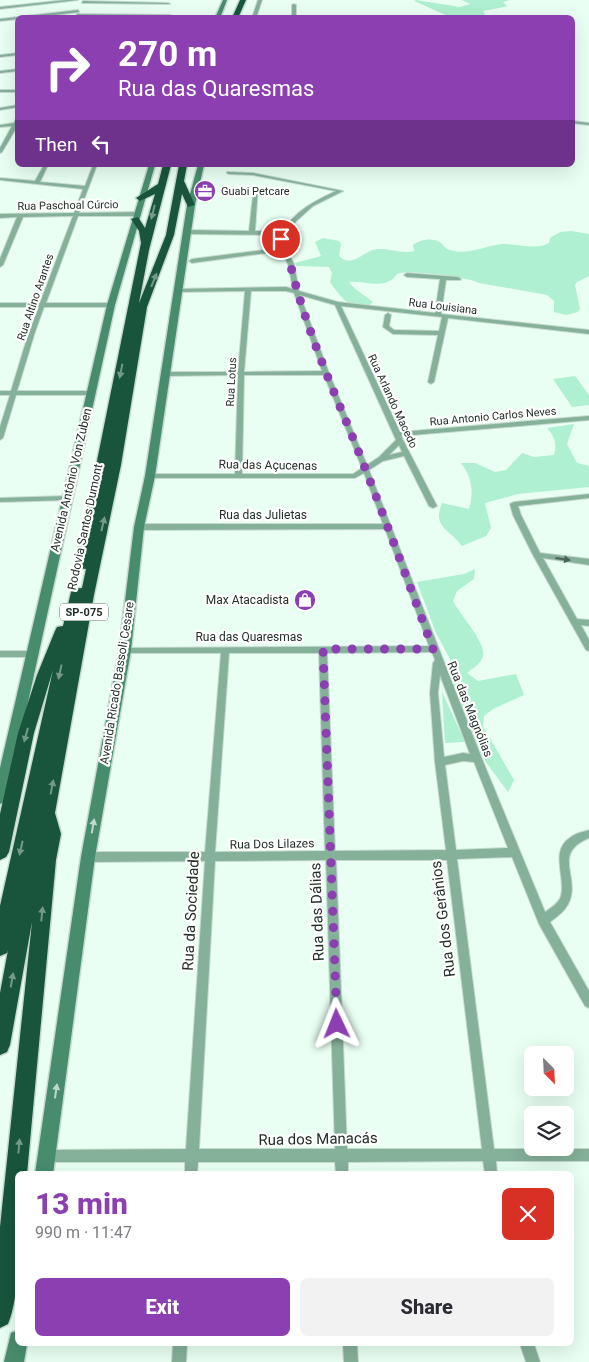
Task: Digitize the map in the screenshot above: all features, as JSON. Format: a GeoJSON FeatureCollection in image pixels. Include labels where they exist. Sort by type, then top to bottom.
{"type":"FeatureCollection","features":[{"type":"Feature","properties":{"kind":"highway"},"geometry":{"type":"LineString","coordinates":[[231,15],[237,0]]}},
{"type":"Feature","properties":{"kind":"highway"},"geometry":{"type":"LineString","coordinates":[[236,15],[243,0]]}},
{"type":"Feature","properties":{"kind":"highway","name":"Rodovia Santos Dumont"},"geometry":{"type":"LineString","coordinates":[[0,947],[78,590],[146,244],[166,167]]}},
{"type":"Feature","properties":{"kind":"highway","name":"Rodovia Santos Dumont"},"geometry":{"type":"LineString","coordinates":[[0,1045],[22,925],[47,812],[87,596],[115,465],[142,307],[170,235],[183,167]]}},
{"type":"Feature","properties":{"kind":"highway"},"geometry":{"type":"LineString","coordinates":[[181,183],[191,205]]}},
{"type":"Feature","properties":{"kind":"highway"},"geometry":{"type":"LineString","coordinates":[[140,198],[153,192],[160,186]]}},
{"type":"Feature","properties":{"kind":"highway"},"geometry":{"type":"LineString","coordinates":[[136,216],[143,231],[146,244]]}},
{"type":"Feature","properties":{"kind":"highway"},"geometry":{"type":"LineString","coordinates":[[0,852],[26,732],[44,675],[78,590]]}},
{"type":"Feature","properties":{"kind":"highway"},"geometry":{"type":"LineString","coordinates":[[17,1171],[47,860],[52,834],[47,812]]}},
{"type":"Feature","properties":{"kind":"highway"},"geometry":{"type":"LineString","coordinates":[[0,1316],[15,1189]]}},
{"type":"Feature","properties":{"kind":"street"},"geometry":{"type":"LineString","coordinates":[[6,8],[12,0]]}},
{"type":"Feature","properties":{"kind":"street"},"geometry":{"type":"LineString","coordinates":[[0,8],[76,0]]}},
{"type":"Feature","properties":{"kind":"street"},"geometry":{"type":"LineString","coordinates":[[218,15],[225,0]]}},
{"type":"Feature","properties":{"kind":"street"},"geometry":{"type":"LineString","coordinates":[[255,15],[260,0]]}},
{"type":"Feature","properties":{"kind":"street"},"geometry":{"type":"LineString","coordinates":[[77,14],[83,1],[168,2],[170,15]]}},
{"type":"Feature","properties":{"kind":"street"},"geometry":{"type":"LineString","coordinates":[[294,5],[294,15]]}},
{"type":"Feature","properties":{"kind":"street"},"geometry":{"type":"LineString","coordinates":[[62,15],[108,15]]}},
{"type":"Feature","properties":{"kind":"street"},"geometry":{"type":"LineString","coordinates":[[0,20],[15,18]]}},
{"type":"Feature","properties":{"kind":"street"},"geometry":{"type":"LineString","coordinates":[[0,56],[15,54]]}},
{"type":"Feature","properties":{"kind":"street"},"geometry":{"type":"LineString","coordinates":[[0,72],[15,70]]}},
{"type":"Feature","properties":{"kind":"street"},"geometry":{"type":"LineString","coordinates":[[0,91],[15,91]]}},
{"type":"Feature","properties":{"kind":"street"},"geometry":{"type":"LineString","coordinates":[[0,109],[15,106]]}},
{"type":"Feature","properties":{"kind":"street"},"geometry":{"type":"LineString","coordinates":[[0,126],[15,122]]}},
{"type":"Feature","properties":{"kind":"street"},"geometry":{"type":"LineString","coordinates":[[575,122],[589,124]]}},
{"type":"Feature","properties":{"kind":"street"},"geometry":{"type":"LineString","coordinates":[[0,152],[15,126]]}},
{"type":"Feature","properties":{"kind":"street"},"geometry":{"type":"LineString","coordinates":[[37,183],[45,167]]}},
{"type":"Feature","properties":{"kind":"street","name":"Rua Altino Arantes"},"geometry":{"type":"LineString","coordinates":[[0,438],[43,304],[94,167]]}},
{"type":"Feature","properties":{"kind":"street","name":"Avenida Antônio Von Zuben"},"geometry":{"type":"LineString","coordinates":[[0,798],[30,654],[110,305],[140,198],[151,167]]}},
{"type":"Feature","properties":{"kind":"street","name":"Avenida Ricado Bassoli Cesare"},"geometry":{"type":"LineString","coordinates":[[44,1171],[88,858],[125,650],[139,526],[150,476],[191,205],[200,167]]}},
{"type":"Feature","properties":{"kind":"street"},"geometry":{"type":"LineString","coordinates":[[229,173],[253,174],[341,190]]}},
{"type":"Feature","properties":{"kind":"street"},"geometry":{"type":"LineString","coordinates":[[0,179],[86,188]]}},
{"type":"Feature","properties":{"kind":"street"},"geometry":{"type":"LineString","coordinates":[[252,232],[256,187]]}},
{"type":"Feature","properties":{"kind":"street"},"geometry":{"type":"LineString","coordinates":[[187,232],[284,232],[310,205],[341,190]]}},
{"type":"Feature","properties":{"kind":"street"},"geometry":{"type":"LineString","coordinates":[[0,265],[21,215]]}},
{"type":"Feature","properties":{"kind":"street","name":"Rua Paschoal Cúrcio"},"geometry":{"type":"LineString","coordinates":[[0,216],[136,216]]}},
{"type":"Feature","properties":{"kind":"street","name":"Rua das Magnólias"},"geometry":{"type":"LineString","coordinates":[[284,232],[281,239],[283,249],[290,264],[296,291],[435,654],[543,920],[589,1002]]}},
{"type":"Feature","properties":{"kind":"street"},"geometry":{"type":"LineString","coordinates":[[192,261],[283,249]]}},
{"type":"Feature","properties":{"kind":"street"},"geometry":{"type":"LineString","coordinates":[[407,275],[458,279]]}},
{"type":"Feature","properties":{"kind":"street"},"geometry":{"type":"LineString","coordinates":[[432,382],[442,333],[443,278]]}},
{"type":"Feature","properties":{"kind":"street","name":"Rua Louisiana"},"geometry":{"type":"LineString","coordinates":[[178,290],[286,289],[336,304],[589,332]]}},
{"type":"Feature","properties":{"kind":"street","name":"Rua Lotus"},"geometry":{"type":"LineString","coordinates":[[238,476],[241,374],[248,290]]}},
{"type":"Feature","properties":{"kind":"street","name":"Rua Arlando Macedo"},"geometry":{"type":"LineString","coordinates":[[336,304],[433,506]]}},
{"type":"Feature","properties":{"kind":"street"},"geometry":{"type":"LineString","coordinates":[[0,305],[110,305]]}},
{"type":"Feature","properties":{"kind":"street"},"geometry":{"type":"LineString","coordinates":[[388,315],[386,327],[393,332],[442,333]]}},
{"type":"Feature","properties":{"kind":"street"},"geometry":{"type":"LineString","coordinates":[[166,374],[326,373]]}},
{"type":"Feature","properties":{"kind":"street"},"geometry":{"type":"LineString","coordinates":[[0,394],[91,393]]}},
{"type":"Feature","properties":{"kind":"street","name":"Rua Antonio Carlos Neves"},"geometry":{"type":"LineString","coordinates":[[399,437],[589,418]]}},
{"type":"Feature","properties":{"kind":"street","name":"Rua das Açucenas"},"geometry":{"type":"LineString","coordinates":[[150,476],[355,476],[381,459],[399,437]]}},
{"type":"Feature","properties":{"kind":"street","name":"Rua das Açucenas"},"geometry":{"type":"LineString","coordinates":[[381,459],[406,453]]}},
{"type":"Feature","properties":{"kind":"street"},"geometry":{"type":"LineString","coordinates":[[589,496],[514,504],[517,515],[537,555],[589,648]]}},
{"type":"Feature","properties":{"kind":"street"},"geometry":{"type":"LineString","coordinates":[[0,500],[66,498]]}},
{"type":"Feature","properties":{"kind":"street","name":"Rua das Julietas"},"geometry":{"type":"LineString","coordinates":[[139,526],[387,526]]}},
{"type":"Feature","properties":{"kind":"street"},"geometry":{"type":"LineString","coordinates":[[537,555],[589,562]]}},
{"type":"Feature","properties":{"kind":"street"},"geometry":{"type":"LineString","coordinates":[[574,622],[589,624]]}},
{"type":"Feature","properties":{"kind":"street","name":"Rua das Quaresmas"},"geometry":{"type":"LineString","coordinates":[[125,650],[323,649],[435,654]]}},
{"type":"Feature","properties":{"kind":"street","name":"Rua das Dálias"},"geometry":{"type":"LineString","coordinates":[[323,649],[332,856],[342,1171]]}},
{"type":"Feature","properties":{"kind":"street","name":"Rua da Sociedade"},"geometry":{"type":"LineString","coordinates":[[191,1171],[210,857],[225,650]]}},
{"type":"Feature","properties":{"kind":"street"},"geometry":{"type":"LineString","coordinates":[[0,654],[30,654]]}},
{"type":"Feature","properties":{"kind":"street","name":"Rua dos Gerânios"},"geometry":{"type":"LineString","coordinates":[[435,654],[434,693],[440,762],[491,1171]]}},
{"type":"Feature","properties":{"kind":"street"},"geometry":{"type":"LineString","coordinates":[[440,762],[463,758],[477,759]]}},
{"type":"Feature","properties":{"kind":"street"},"geometry":{"type":"LineString","coordinates":[[543,920],[562,906],[565,897],[564,853],[567,844],[578,837],[589,834]]}},
{"type":"Feature","properties":{"kind":"street","name":"Rua Dos Lilazes"},"geometry":{"type":"LineString","coordinates":[[88,858],[452,855],[516,852]]}},
{"type":"Feature","properties":{"kind":"street","name":"Rua dos Manacás"},"geometry":{"type":"LineString","coordinates":[[47,1156],[589,1155]]}},
{"type":"Feature","properties":{"kind":"street"},"geometry":{"type":"LineString","coordinates":[[14,1362],[17,1346]]}},
{"type":"Feature","properties":{"kind":"street"},"geometry":{"type":"LineString","coordinates":[[179,1362],[180,1346]]}},
{"type":"Feature","properties":{"kind":"street"},"geometry":{"type":"LineString","coordinates":[[350,1346],[351,1362]]}},
{"type":"Feature","properties":{"kind":"street"},"geometry":{"type":"LineString","coordinates":[[528,1346],[533,1362]]}},
{"type":"Feature","properties":{"kind":"green space"},"geometry":{"type":"Polygon","coordinates":[[[462,0],[510,0],[503,2],[507,6],[483,11],[484,15],[446,15],[414,1],[460,7],[470,4],[462,0]]]}},
{"type":"Feature","properties":{"kind":"green space"},"geometry":{"type":"Polygon","coordinates":[[[571,231],[589,234],[589,276],[575,285],[580,309],[578,312],[566,315],[554,312],[554,301],[547,295],[451,276],[413,272],[397,274],[387,282],[375,284],[349,282],[373,302],[367,307],[360,308],[348,303],[338,293],[330,282],[332,273],[329,267],[296,266],[295,263],[321,256],[315,242],[323,238],[339,241],[341,244],[339,256],[347,261],[351,261],[375,249],[403,252],[414,251],[413,245],[419,241],[435,240],[449,250],[463,252],[503,244],[539,246],[549,243],[550,238],[560,232],[571,231]]]}},
{"type":"Feature","properties":{"kind":"green space"},"geometry":{"type":"Polygon","coordinates":[[[575,376],[589,395],[589,405],[572,407],[553,379],[575,376]]]}},
{"type":"Feature","properties":{"kind":"green space"},"geometry":{"type":"Polygon","coordinates":[[[574,424],[567,444],[577,463],[589,466],[589,487],[518,494],[485,503],[491,528],[486,536],[462,546],[443,527],[439,517],[442,503],[469,509],[471,497],[470,479],[461,463],[475,463],[495,472],[506,470],[522,453],[534,457],[554,455],[555,440],[547,428],[574,424]]]}},
{"type":"Feature","properties":{"kind":"green space"},"geometry":{"type":"Polygon","coordinates":[[[475,569],[474,579],[457,591],[453,601],[477,636],[483,650],[483,656],[480,661],[467,673],[478,681],[516,674],[524,695],[493,709],[484,716],[483,726],[514,780],[508,792],[477,750],[451,681],[450,659],[436,633],[417,582],[464,574],[475,569]]]}},
{"type":"Feature","properties":{"kind":"green space"},"geometry":{"type":"Polygon","coordinates":[[[442,692],[465,742],[445,743],[442,692]]]}},
{"type":"Feature","properties":{"kind":"place","name":"Guabi Petcare"},"geometry":{"type":"Point","coordinates":[205,191]}},
{"type":"Feature","properties":{"kind":"place","name":"Max Atacadista"},"geometry":{"type":"Point","coordinates":[305,600]}},
{"type":"Feature","properties":{"kind":"route"},"geometry":{"type":"LineString","coordinates":[[281,239],[283,249],[290,264],[296,291],[326,373],[366,470],[433,649],[323,649],[337,1024]]}}]}
